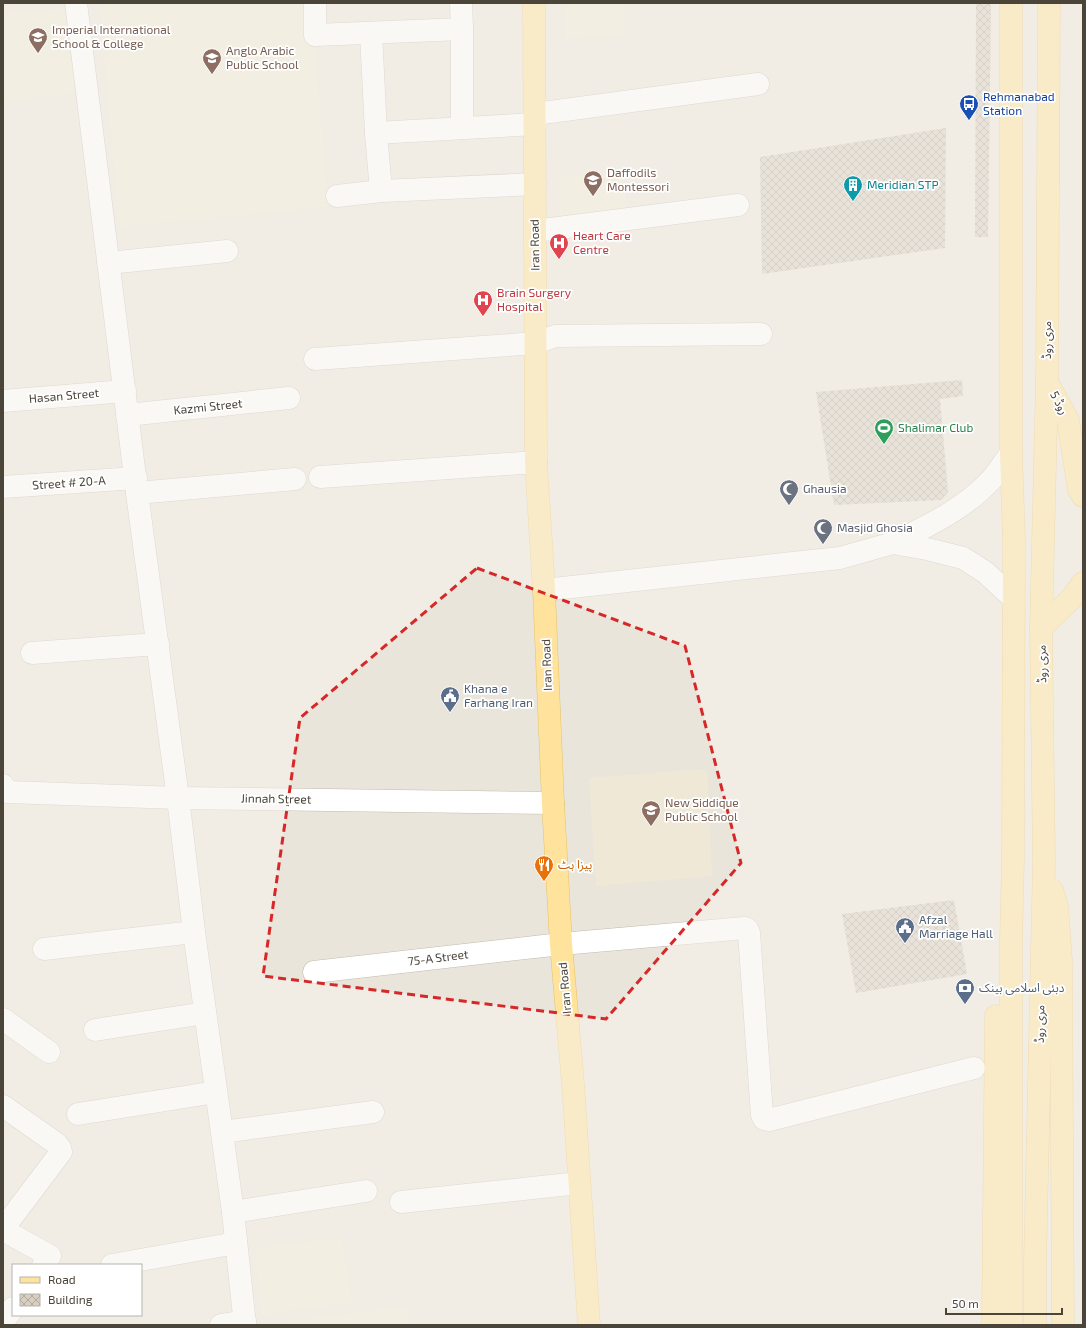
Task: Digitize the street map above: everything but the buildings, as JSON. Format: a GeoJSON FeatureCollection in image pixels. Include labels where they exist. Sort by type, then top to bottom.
{"type":"FeatureCollection","features":[{"type":"Feature","properties":{"kind":"main road","name":"Iran Road"},"geometry":{"type":"LineString","coordinates":[[534,3],[537,343],[536,462],[544,590],[552,803],[589,1325]]}},
{"type":"Feature","properties":{"kind":"main road"},"geometry":{"type":"LineString","coordinates":[[1011,3],[1011,453],[1014,540],[1014,859],[1011,942],[1011,1325]]}},
{"type":"Feature","properties":{"kind":"main road","name":"مری روڈ"},"geometry":{"type":"LineString","coordinates":[[1035,1325],[1044,862],[1041,628],[1047,381],[1049,3]]}},
{"type":"Feature","properties":{"kind":"main road","name":"روڈ 5"},"geometry":{"type":"LineString","coordinates":[[1047,381],[1068,420],[1078,490],[1083,496]]}},
{"type":"Feature","properties":{"kind":"main road"},"geometry":{"type":"LineString","coordinates":[[1041,628],[1071,599],[1083,584]]}},
{"type":"Feature","properties":{"kind":"main road"},"geometry":{"type":"LineString","coordinates":[[993,1325],[997,897],[1014,859]]}},
{"type":"Feature","properties":{"kind":"main road"},"geometry":{"type":"LineString","coordinates":[[1044,862],[1057,907],[1061,960],[1063,1325]]}},
{"type":"Feature","properties":{"kind":"street"},"geometry":{"type":"LineString","coordinates":[[76,3],[127,415],[178,798],[194,932],[222,1132],[245,1323],[221,1325]]}},
{"type":"Feature","properties":{"kind":"street"},"geometry":{"type":"LineString","coordinates":[[314,3],[316,35],[462,29]]}},
{"type":"Feature","properties":{"kind":"street"},"geometry":{"type":"LineString","coordinates":[[461,3],[462,128]]}},
{"type":"Feature","properties":{"kind":"street"},"geometry":{"type":"LineString","coordinates":[[371,33],[376,133],[381,191]]}},
{"type":"Feature","properties":{"kind":"street"},"geometry":{"type":"LineString","coordinates":[[376,133],[462,128],[535,119],[758,84]]}},
{"type":"Feature","properties":{"kind":"street"},"geometry":{"type":"LineString","coordinates":[[337,196],[381,191],[535,184]]}},
{"type":"Feature","properties":{"kind":"street"},"geometry":{"type":"LineString","coordinates":[[535,231],[738,204]]}},
{"type":"Feature","properties":{"kind":"street"},"geometry":{"type":"LineString","coordinates":[[108,262],[227,251]]}},
{"type":"Feature","properties":{"kind":"street"},"geometry":{"type":"LineString","coordinates":[[315,359],[537,343],[556,336],[761,334]]}},
{"type":"Feature","properties":{"kind":"street","name":"Hasan Street"},"geometry":{"type":"LineString","coordinates":[[3,401],[125,391]]}},
{"type":"Feature","properties":{"kind":"street","name":"Kazmi Street"},"geometry":{"type":"LineString","coordinates":[[127,415],[289,398]]}},
{"type":"Feature","properties":{"kind":"street"},"geometry":{"type":"LineString","coordinates":[[544,590],[840,558],[893,543],[929,526],[964,504],[990,480],[1011,453]]}},
{"type":"Feature","properties":{"kind":"street"},"geometry":{"type":"LineString","coordinates":[[320,477],[536,462]]}},
{"type":"Feature","properties":{"kind":"street","name":"Street # 20-A"},"geometry":{"type":"LineString","coordinates":[[3,487],[137,485],[295,479]]}},
{"type":"Feature","properties":{"kind":"street"},"geometry":{"type":"LineString","coordinates":[[893,543],[927,549],[963,558],[985,572],[1013,598]]}},
{"type":"Feature","properties":{"kind":"street"},"geometry":{"type":"LineString","coordinates":[[32,653],[158,644]]}},
{"type":"Feature","properties":{"kind":"street","name":"Jinnah Street"},"geometry":{"type":"LineString","coordinates":[[3,785],[7,792],[178,798],[552,803]]}},
{"type":"Feature","properties":{"kind":"street","name":"75-A Street"},"geometry":{"type":"LineString","coordinates":[[314,972],[561,944],[745,928],[748,930],[762,1116],[764,1119],[769,1120],[974,1068]]}},
{"type":"Feature","properties":{"kind":"street"},"geometry":{"type":"LineString","coordinates":[[44,949],[194,932]]}},
{"type":"Feature","properties":{"kind":"street"},"geometry":{"type":"LineString","coordinates":[[95,1030],[205,1013]]}},
{"type":"Feature","properties":{"kind":"street"},"geometry":{"type":"LineString","coordinates":[[3,1020],[49,1052]]}},
{"type":"Feature","properties":{"kind":"street"},"geometry":{"type":"LineString","coordinates":[[78,1114],[216,1092]]}},
{"type":"Feature","properties":{"kind":"street"},"geometry":{"type":"LineString","coordinates":[[3,1106],[57,1144],[60,1148],[61,1152],[3,1230],[50,1256],[44,1264]]}},
{"type":"Feature","properties":{"kind":"street"},"geometry":{"type":"LineString","coordinates":[[222,1132],[373,1112]]}},
{"type":"Feature","properties":{"kind":"street"},"geometry":{"type":"LineString","coordinates":[[400,1202],[579,1183]]}},
{"type":"Feature","properties":{"kind":"street"},"geometry":{"type":"LineString","coordinates":[[232,1212],[366,1191]]}},
{"type":"Feature","properties":{"kind":"street"},"geometry":{"type":"LineString","coordinates":[[118,1264],[236,1243]]}},
{"type":"Feature","properties":{"kind":"street"},"geometry":{"type":"LineString","coordinates":[[3,1322],[12,1309]]}},
{"type":"Feature","properties":{"kind":"highlighted area"},"geometry":{"type":"Polygon","coordinates":[[[477,568],[685,646],[741,863],[606,1019],[263,976],[300,718],[477,568]]]}},
{"type":"Feature","properties":{"kind":"shaded area"},"geometry":{"type":"Polygon","coordinates":[[[3,3],[1083,3],[1083,1325],[3,1325],[3,3]]]}},
{"type":"Feature","properties":{"kind":"shaded area","name":"Anglo Arabic Public School"},"geometry":{"type":"Polygon","coordinates":[[[119,3],[311,3],[328,207],[119,227],[100,5],[119,3]]]}},
{"type":"Feature","properties":{"kind":"shaded area"},"geometry":{"type":"Polygon","coordinates":[[[566,3],[626,3],[625,35],[566,39],[566,3]]]}},
{"type":"Feature","properties":{"kind":"shaded area","name":"Imperial International School & College"},"geometry":{"type":"Polygon","coordinates":[[[69,8],[79,93],[3,101],[3,15],[69,8]]]}},
{"type":"Feature","properties":{"kind":"shaded area","name":"Daffodils Montessori"},"geometry":{"type":"Polygon","coordinates":[[[624,170],[627,216],[560,223],[559,177],[624,170]]]}},
{"type":"Feature","properties":{"kind":"shaded area","name":"New Siddique Public School"},"geometry":{"type":"Polygon","coordinates":[[[707,769],[712,876],[596,886],[589,778],[707,769]]]}},
{"type":"Feature","properties":{"kind":"shaded area"},"geometry":{"type":"Polygon","coordinates":[[[342,1238],[352,1302],[262,1315],[255,1248],[342,1238]]]}},
{"type":"Feature","properties":{"kind":"shaded area"},"geometry":{"type":"Polygon","coordinates":[[[406,1306],[408,1325],[262,1325],[406,1306]]]}},
{"type":"Feature","properties":{"kind":"place","name":"Imperial International School & College"},"geometry":{"type":"Point","coordinates":[38,54]}},
{"type":"Feature","properties":{"kind":"place","name":"Anglo Arabic Public School"},"geometry":{"type":"Point","coordinates":[212,75]}},
{"type":"Feature","properties":{"kind":"place","name":"Rehmanabad Station"},"geometry":{"type":"Point","coordinates":[969,121]}},
{"type":"Feature","properties":{"kind":"place","name":"Daffodils Montessori"},"geometry":{"type":"Point","coordinates":[593,197]}},
{"type":"Feature","properties":{"kind":"place","name":"Meridian STP"},"geometry":{"type":"Point","coordinates":[853,202]}},
{"type":"Feature","properties":{"kind":"place","name":"Heart Care Centre"},"geometry":{"type":"Point","coordinates":[559,260]}},
{"type":"Feature","properties":{"kind":"place","name":"Brain Surgery Hospital"},"geometry":{"type":"Point","coordinates":[483,317]}},
{"type":"Feature","properties":{"kind":"place","name":"Shalimar Club"},"geometry":{"type":"Point","coordinates":[884,445]}},
{"type":"Feature","properties":{"kind":"place","name":"Ghausia"},"geometry":{"type":"Point","coordinates":[789,506]}},
{"type":"Feature","properties":{"kind":"place","name":"Masjid Ghosia"},"geometry":{"type":"Point","coordinates":[823,545]}},
{"type":"Feature","properties":{"kind":"place","name":"Khana e Farhang Iran"},"geometry":{"type":"Point","coordinates":[450,713]}},
{"type":"Feature","properties":{"kind":"place","name":"New Siddique Public School"},"geometry":{"type":"Point","coordinates":[651,827]}},
{"type":"Feature","properties":{"kind":"place","name":"پیزا ہٹ"},"geometry":{"type":"Point","coordinates":[544,882]}},
{"type":"Feature","properties":{"kind":"place","name":"Afzal Marriage Hall"},"geometry":{"type":"Point","coordinates":[905,944]}},
{"type":"Feature","properties":{"kind":"place","name":"دبئی اسلامی بینک"},"geometry":{"type":"Point","coordinates":[965,1005]}}]}
